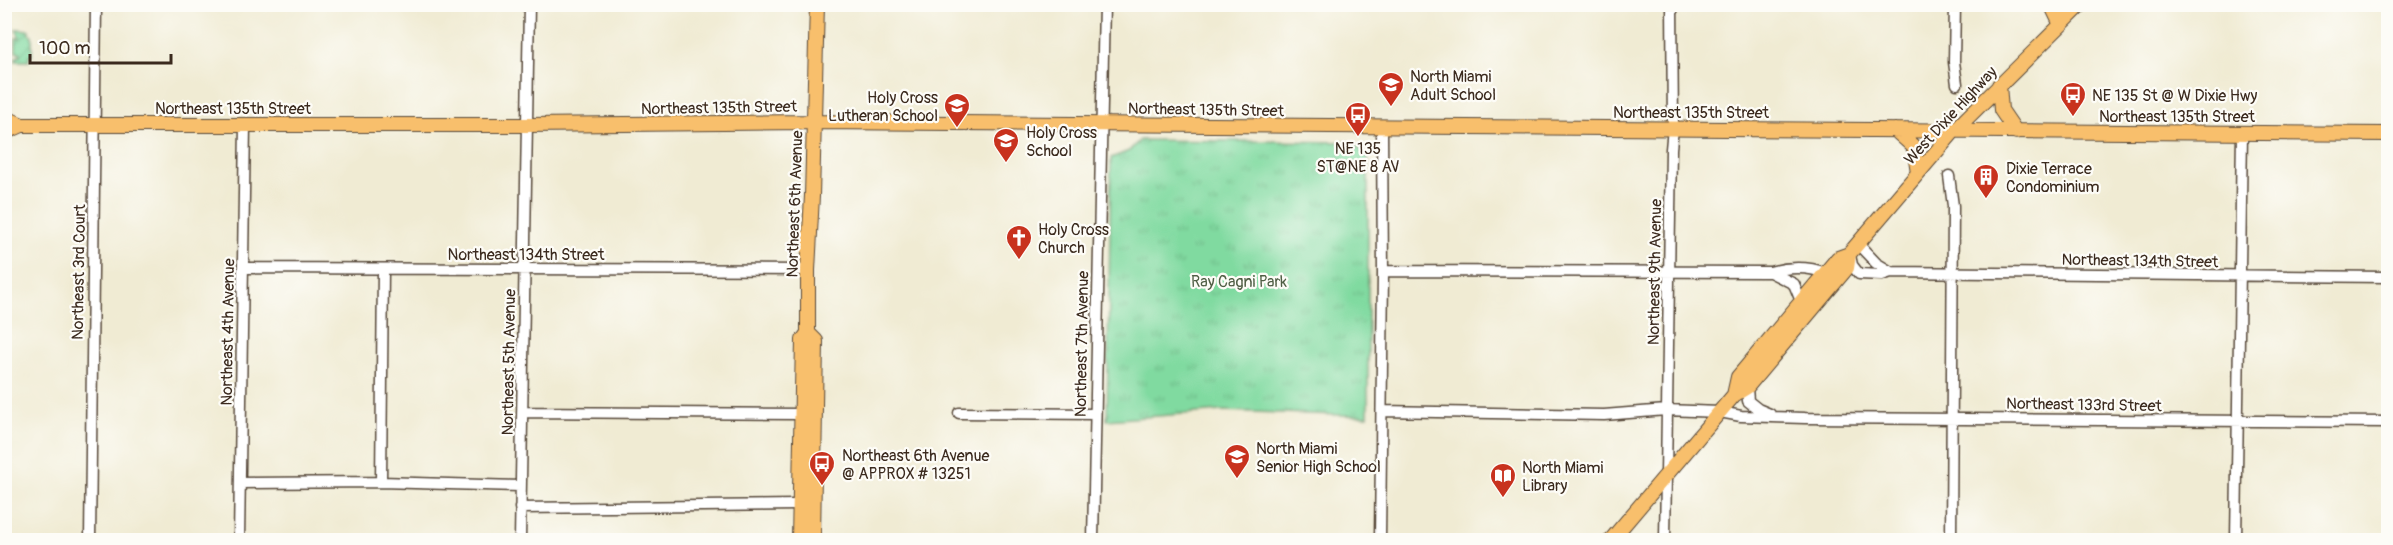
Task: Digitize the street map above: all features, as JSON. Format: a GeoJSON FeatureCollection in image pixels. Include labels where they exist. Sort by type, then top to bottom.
{"type":"FeatureCollection","features":[{"type":"Feature","properties":{"kind":"main road","name":"Northeast 6th Avenue"},"geometry":{"type":"LineString","coordinates":[[799,540],[803,340],[808,333],[817,4]]}},
{"type":"Feature","properties":{"kind":"main road"},"geometry":{"type":"LineString","coordinates":[[2051,4],[2061,25]]}},
{"type":"Feature","properties":{"kind":"main road","name":"West Dixie Highway"},"geometry":{"type":"LineString","coordinates":[[1611,540],[1734,395],[1747,387],[1847,268],[1854,249],[1954,131],[2082,4]]}},
{"type":"Feature","properties":{"kind":"main road"},"geometry":{"type":"LineString","coordinates":[[1999,85],[2001,110],[2016,132]]}},
{"type":"Feature","properties":{"kind":"main road","name":"Northeast 135th Street"},"geometry":{"type":"LineString","coordinates":[[4,117],[22,125],[527,125],[814,122],[2388,134]]}},
{"type":"Feature","properties":{"kind":"main road","name":"Northeast 135th Street"},"geometry":{"type":"LineString","coordinates":[[4,133],[22,125]]}},
{"type":"Feature","properties":{"kind":"main road"},"geometry":{"type":"LineString","coordinates":[[1895,130],[1914,147],[1918,173]]}},
{"type":"Feature","properties":{"kind":"main road","name":"West Dixie Highway"},"geometry":{"type":"LineString","coordinates":[[1734,395],[1738,377],[1838,258],[1854,249]]}},
{"type":"Feature","properties":{"kind":"main road","name":"Northeast 6th Avenue"},"geometry":{"type":"LineString","coordinates":[[808,333],[816,341],[813,540]]}},
{"type":"Feature","properties":{"kind":"main road"},"geometry":{"type":"LineString","coordinates":[[801,414],[815,438]]}},
{"type":"Feature","properties":{"kind":"street","name":"Northeast 3rd Court"},"geometry":{"type":"LineString","coordinates":[[90,540],[96,4]]}},
{"type":"Feature","properties":{"kind":"street","name":"Northeast 5th Avenue"},"geometry":{"type":"LineString","coordinates":[[520,540],[529,4]]}},
{"type":"Feature","properties":{"kind":"street","name":"Northeast 7th Avenue"},"geometry":{"type":"LineString","coordinates":[[1092,540],[1104,4]]}},
{"type":"Feature","properties":{"kind":"street","name":"Northeast 9th Avenue"},"geometry":{"type":"LineString","coordinates":[[1665,540],[1673,128],[1672,4]]}},
{"type":"Feature","properties":{"kind":"street"},"geometry":{"type":"LineString","coordinates":[[1955,4],[1954,62],[1957,84]]}},
{"type":"Feature","properties":{"kind":"street","name":"Northeast 4th Avenue"},"geometry":{"type":"LineString","coordinates":[[239,540],[245,124]]}},
{"type":"Feature","properties":{"kind":"street"},"geometry":{"type":"LineString","coordinates":[[1380,540],[1382,128]]}},
{"type":"Feature","properties":{"kind":"street"},"geometry":{"type":"LineString","coordinates":[[2236,540],[2242,133]]}},
{"type":"Feature","properties":{"kind":"street"},"geometry":{"type":"LineString","coordinates":[[1949,176],[1953,198],[1951,540]]}},
{"type":"Feature","properties":{"kind":"street"},"geometry":{"type":"LineString","coordinates":[[1854,249],[1892,272]]}},
{"type":"Feature","properties":{"kind":"street","name":"Northeast 134th Street"},"geometry":{"type":"LineString","coordinates":[[1854,249],[1852,265],[1859,274],[1882,275],[1892,272],[2388,277]]}},
{"type":"Feature","properties":{"kind":"street","name":"Northeast 134th Street"},"geometry":{"type":"LineString","coordinates":[[243,268],[808,270]]}},
{"type":"Feature","properties":{"kind":"street"},"geometry":{"type":"LineString","coordinates":[[1383,271],[1770,272],[1779,269],[1808,268],[1825,273]]}},
{"type":"Feature","properties":{"kind":"street"},"geometry":{"type":"LineString","coordinates":[[381,482],[383,269]]}},
{"type":"Feature","properties":{"kind":"street"},"geometry":{"type":"LineString","coordinates":[[1770,272],[1794,284],[1801,301]]}},
{"type":"Feature","properties":{"kind":"street","name":"Northeast 133rd Street"},"geometry":{"type":"LineString","coordinates":[[1747,387],[1748,401],[1758,409],[1778,417]]}},
{"type":"Feature","properties":{"kind":"street","name":"Northeast 133rd Street"},"geometry":{"type":"LineString","coordinates":[[1382,411],[1604,415],[1666,410],[1778,417],[2388,422]]}},
{"type":"Feature","properties":{"kind":"street"},"geometry":{"type":"LineString","coordinates":[[523,412],[801,414]]}},
{"type":"Feature","properties":{"kind":"street"},"geometry":{"type":"LineString","coordinates":[[959,413],[1095,414]]}},
{"type":"Feature","properties":{"kind":"street"},"geometry":{"type":"LineString","coordinates":[[240,483],[381,482],[520,486]]}},
{"type":"Feature","properties":{"kind":"street"},"geometry":{"type":"LineString","coordinates":[[520,508],[798,505]]}},
{"type":"Feature","properties":{"kind":"green space"},"geometry":{"type":"Polygon","coordinates":[[[16,29],[29,30],[29,34],[32,35],[32,56],[29,56],[29,61],[16,61],[20,52],[16,52],[16,38],[20,38],[16,29]]]}},
{"type":"Feature","properties":{"kind":"green space","name":"Ray Cagni Park"},"geometry":{"type":"Polygon","coordinates":[[[1140,140],[1352,142],[1368,157],[1368,416],[1222,411],[1107,420],[1111,158],[1129,151],[1140,140]]]}},
{"type":"Feature","properties":{"kind":"place","name":"North Miami Adult School"},"geometry":{"type":"Point","coordinates":[1391,108]}},
{"type":"Feature","properties":{"kind":"place","name":"NE 135 St @ W Dixie Hwy"},"geometry":{"type":"Point","coordinates":[2073,118]}},
{"type":"Feature","properties":{"kind":"place","name":"Holy Cross Lutheran School"},"geometry":{"type":"Point","coordinates":[957,129]}},
{"type":"Feature","properties":{"kind":"place","name":"NE 135 ST@NE 8 AV"},"geometry":{"type":"Point","coordinates":[1358,138]}},
{"type":"Feature","properties":{"kind":"place","name":"Holy Cross School"},"geometry":{"type":"Point","coordinates":[1006,164]}},
{"type":"Feature","properties":{"kind":"place","name":"Dixie Terrace Condominium"},"geometry":{"type":"Point","coordinates":[1986,200]}},
{"type":"Feature","properties":{"kind":"place","name":"Holy Cross Church"},"geometry":{"type":"Point","coordinates":[1019,261]}},
{"type":"Feature","properties":{"kind":"place","name":"North Miami Senior High School"},"geometry":{"type":"Point","coordinates":[1237,480]}},
{"type":"Feature","properties":{"kind":"place","name":"Northeast 6th Avenue @ APPROX # 13251"},"geometry":{"type":"Point","coordinates":[822,487]}},
{"type":"Feature","properties":{"kind":"place","name":"North Miami Library"},"geometry":{"type":"Point","coordinates":[1503,499]}}]}
